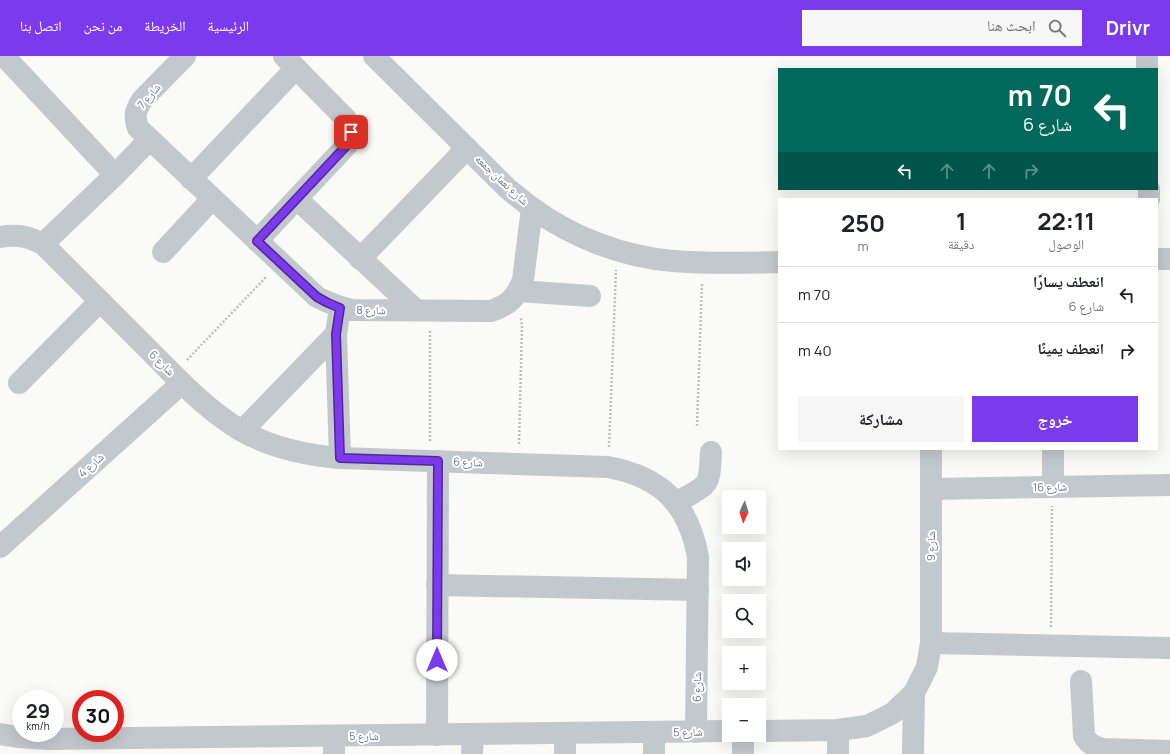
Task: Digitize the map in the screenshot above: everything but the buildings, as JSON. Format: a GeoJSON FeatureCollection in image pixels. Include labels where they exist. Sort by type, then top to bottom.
{"type":"FeatureCollection","features":[{"type":"Feature","properties":{"kind":"street"},"geometry":{"type":"LineString","coordinates":[[4,56],[115,175]]}},
{"type":"Feature","properties":{"kind":"street","name":"شارع 7"},"geometry":{"type":"LineString","coordinates":[[149,140],[138,128],[135,118],[137,109],[142,100],[185,56]]}},
{"type":"Feature","properties":{"kind":"street","name":"شارع نعمان جمعه"},"geometry":{"type":"LineString","coordinates":[[374,56],[508,189],[532,208],[568,229],[601,244],[636,255],[672,261],[778,262]]}},
{"type":"Feature","properties":{"kind":"street"},"geometry":{"type":"LineString","coordinates":[[1147,56],[1147,68]]}},
{"type":"Feature","properties":{"kind":"street"},"geometry":{"type":"LineString","coordinates":[[191,179],[290,62],[346,119],[350,125],[350,139],[347,145],[257,241]]}},
{"type":"Feature","properties":{"kind":"street"},"geometry":{"type":"LineString","coordinates":[[43,244],[149,140]]}},
{"type":"Feature","properties":{"kind":"street","name":"شارع 8"},"geometry":{"type":"LineString","coordinates":[[149,140],[317,297],[328,303],[340,308],[352,310],[491,311],[502,307],[515,296]]}},
{"type":"Feature","properties":{"kind":"street"},"geometry":{"type":"LineString","coordinates":[[360,259],[467,148]]}},
{"type":"Feature","properties":{"kind":"street"},"geometry":{"type":"LineString","coordinates":[[163,252],[212,199]]}},
{"type":"Feature","properties":{"kind":"street"},"geometry":{"type":"LineString","coordinates":[[296,199],[360,259],[423,311]]}},
{"type":"Feature","properties":{"kind":"street"},"geometry":{"type":"LineString","coordinates":[[532,208],[523,280],[515,296],[590,296]]}},
{"type":"Feature","properties":{"kind":"street","name":"شارع 6"},"geometry":{"type":"LineString","coordinates":[[0,237],[13,235],[29,237],[43,244],[177,379],[221,418],[242,431],[266,442],[290,451],[314,456],[340,458],[608,467],[623,470],[643,477],[661,488],[676,502],[687,519],[694,537],[698,557],[696,732]]}},
{"type":"Feature","properties":{"kind":"street"},"geometry":{"type":"LineString","coordinates":[[1158,259],[1170,259]]}},
{"type":"Feature","properties":{"kind":"street"},"geometry":{"type":"LineString","coordinates":[[19,382],[100,301]]}},
{"type":"Feature","properties":{"kind":"street"},"geometry":{"type":"LineString","coordinates":[[340,308],[336,334],[340,458]]}},
{"type":"Feature","properties":{"kind":"street"},"geometry":{"type":"LineString","coordinates":[[242,431],[336,334]]}},
{"type":"Feature","properties":{"kind":"street","name":"شارع 4"},"geometry":{"type":"LineString","coordinates":[[0,547],[177,379]]}},
{"type":"Feature","properties":{"kind":"street","name":"شارع 9"},"geometry":{"type":"LineString","coordinates":[[931,450],[931,642]]}},
{"type":"Feature","properties":{"kind":"street"},"geometry":{"type":"LineString","coordinates":[[1053,450],[1053,487]]}},
{"type":"Feature","properties":{"kind":"street"},"geometry":{"type":"LineString","coordinates":[[676,502],[706,483],[709,475],[711,452]]}},
{"type":"Feature","properties":{"kind":"street"},"geometry":{"type":"LineString","coordinates":[[434,461],[438,584],[437,735]]}},
{"type":"Feature","properties":{"kind":"street","name":"شارع 16"},"geometry":{"type":"LineString","coordinates":[[931,489],[1170,485]]}},
{"type":"Feature","properties":{"kind":"street"},"geometry":{"type":"LineString","coordinates":[[438,584],[698,590]]}},
{"type":"Feature","properties":{"kind":"street"},"geometry":{"type":"LineString","coordinates":[[766,731],[838,730],[867,726],[893,713],[914,693],[927,667],[931,642],[1170,648]]}},
{"type":"Feature","properties":{"kind":"street"},"geometry":{"type":"LineString","coordinates":[[1081,681],[1084,736],[1088,742],[1095,747],[1103,749],[1170,751]]}},
{"type":"Feature","properties":{"kind":"street"},"geometry":{"type":"LineString","coordinates":[[913,754],[914,693]]}},
{"type":"Feature","properties":{"kind":"street"},"geometry":{"type":"LineString","coordinates":[[838,730],[838,754]]}},
{"type":"Feature","properties":{"kind":"street","name":"شارع 5"},"geometry":{"type":"LineString","coordinates":[[0,734],[18,738],[48,739],[102,746],[334,745],[437,735],[472,744],[565,744],[654,732],[722,731]]}},
{"type":"Feature","properties":{"kind":"street"},"geometry":{"type":"LineString","coordinates":[[654,732],[654,754]]}},
{"type":"Feature","properties":{"kind":"street"},"geometry":{"type":"LineString","coordinates":[[743,742],[743,754]]}},
{"type":"Feature","properties":{"kind":"path"},"geometry":{"type":"LineString","coordinates":[[608,467],[617,249]]}},
{"type":"Feature","properties":{"kind":"path"},"geometry":{"type":"LineString","coordinates":[[177,379],[280,262]]}},
{"type":"Feature","properties":{"kind":"path"},"geometry":{"type":"LineString","coordinates":[[698,426],[702,262]]}},
{"type":"Feature","properties":{"kind":"path"},"geometry":{"type":"LineString","coordinates":[[515,296],[517,308],[521,317],[522,327],[518,464]]}},
{"type":"Feature","properties":{"kind":"path"},"geometry":{"type":"LineString","coordinates":[[423,311],[434,461]]}},
{"type":"Feature","properties":{"kind":"path"},"geometry":{"type":"LineString","coordinates":[[1050,645],[1053,487]]}},
{"type":"Feature","properties":{"kind":"route"},"geometry":{"type":"LineString","coordinates":[[351,132],[347,145],[257,241],[317,297],[340,308],[336,334],[340,458],[438,461],[437,660]]}}]}
